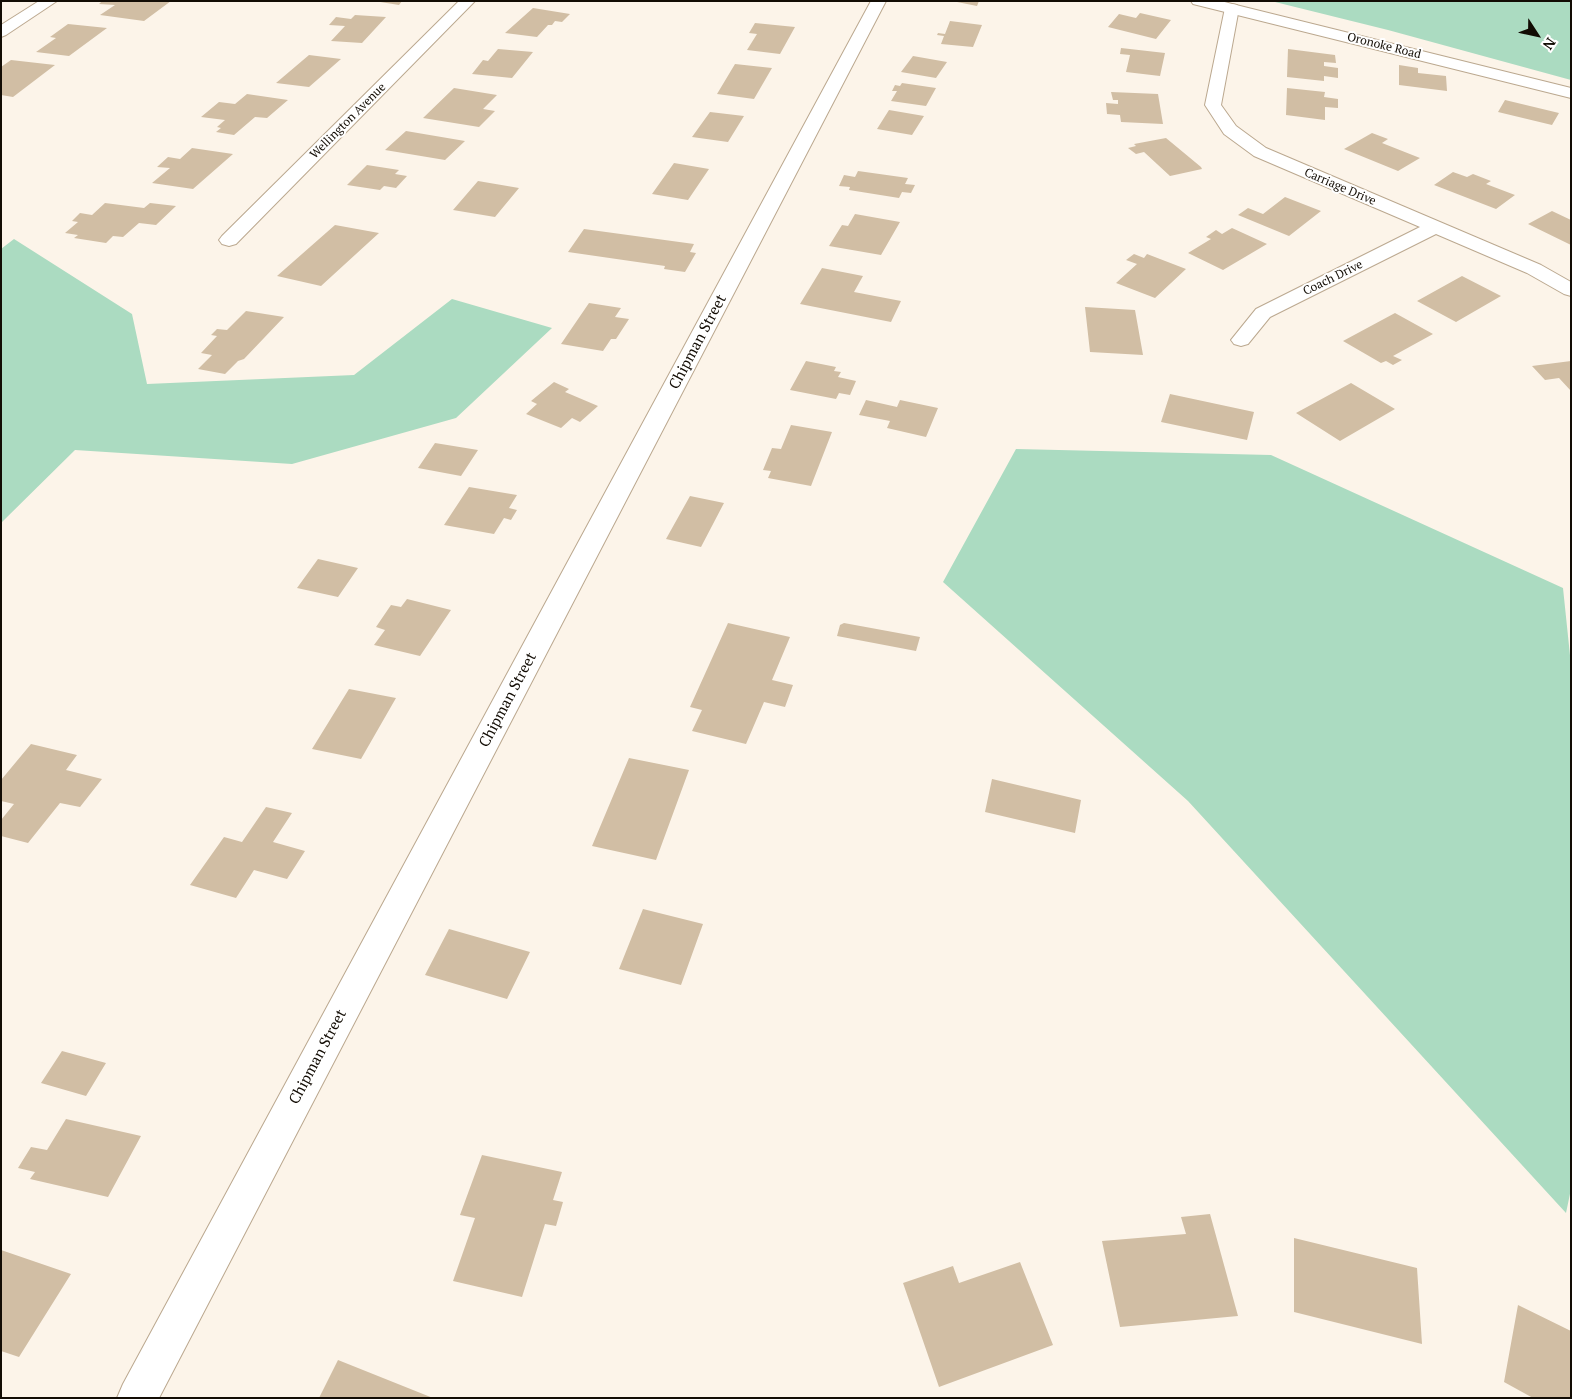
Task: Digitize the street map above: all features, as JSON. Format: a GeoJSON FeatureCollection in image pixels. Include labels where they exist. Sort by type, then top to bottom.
{"type":"FeatureCollection","features":[{"type":"Feature","properties":{"kind":"street"},"geometry":{"type":"LineString","coordinates":[[1,32],[50,1]]}},
{"type":"Feature","properties":{"kind":"street","name":"Wellington Avenue"},"geometry":{"type":"LineString","coordinates":[[229,240],[468,1]]}},
{"type":"Feature","properties":{"kind":"street","name":"Chipman Street"},"geometry":{"type":"LineString","coordinates":[[137,1398],[879,1]]}},
{"type":"Feature","properties":{"kind":"street","name":"Oronoke Road"},"geometry":{"type":"LineString","coordinates":[[1198,1],[1571,93]]}},
{"type":"Feature","properties":{"kind":"street","name":"Carriage Drive"},"geometry":{"type":"LineString","coordinates":[[1232,8],[1213,105],[1230,130],[1260,152],[1434,228],[1534,269],[1571,290]]}},
{"type":"Feature","properties":{"kind":"street","name":"Coach Drive"},"geometry":{"type":"LineString","coordinates":[[1241,340],[1262,313],[1434,228]]}},
{"type":"Feature","properties":{"kind":"green space"},"geometry":{"type":"Polygon","coordinates":[[[1271,1],[1571,1],[1571,80],[1388,30],[1271,1]]]}},
{"type":"Feature","properties":{"kind":"green space"},"geometry":{"type":"Polygon","coordinates":[[[14,239],[132,314],[147,384],[354,375],[452,299],[552,328],[456,418],[292,464],[75,450],[1,523],[1,249],[14,239]]]}},
{"type":"Feature","properties":{"kind":"green space"},"geometry":{"type":"Polygon","coordinates":[[[1016,449],[1271,455],[1563,588],[1571,665],[1571,1189],[1566,1213],[1188,801],[943,582],[1016,449]]]}},
{"type":"Feature","properties":{"kind":"building"},"geometry":{"type":"Polygon","coordinates":[[[102,1],[171,1],[144,21],[100,15],[115,5],[99,4],[102,1]]]}},
{"type":"Feature","properties":{"kind":"building"},"geometry":{"type":"Polygon","coordinates":[[[374,1],[402,1],[399,5],[374,1]]]}},
{"type":"Feature","properties":{"kind":"building"},"geometry":{"type":"Polygon","coordinates":[[[952,1],[979,1],[977,6],[952,1]]]}},
{"type":"Feature","properties":{"kind":"building"},"geometry":{"type":"Polygon","coordinates":[[[533,8],[570,14],[562,22],[555,21],[552,25],[548,25],[537,37],[505,33],[533,8]]]}},
{"type":"Feature","properties":{"kind":"building"},"geometry":{"type":"Polygon","coordinates":[[[1140,13],[1171,20],[1156,39],[1108,27],[1119,14],[1136,18],[1140,13]]]}},
{"type":"Feature","properties":{"kind":"building"},"geometry":{"type":"Polygon","coordinates":[[[355,15],[386,17],[362,43],[331,41],[345,26],[329,25],[336,17],[351,19],[355,15]]]}},
{"type":"Feature","properties":{"kind":"building"},"geometry":{"type":"Polygon","coordinates":[[[950,21],[982,25],[973,47],[941,44],[944,36],[937,35],[938,33],[945,34],[950,21]]]}},
{"type":"Feature","properties":{"kind":"building"},"geometry":{"type":"Polygon","coordinates":[[[755,23],[795,27],[780,54],[747,50],[757,34],[749,33],[755,23]]]}},
{"type":"Feature","properties":{"kind":"building"},"geometry":{"type":"Polygon","coordinates":[[[68,24],[107,28],[69,56],[36,52],[56,38],[50,37],[68,24]]]}},
{"type":"Feature","properties":{"kind":"building"},"geometry":{"type":"Polygon","coordinates":[[[1121,48],[1165,53],[1160,76],[1126,72],[1130,55],[1120,54],[1121,48]]]}},
{"type":"Feature","properties":{"kind":"building"},"geometry":{"type":"Polygon","coordinates":[[[498,49],[533,52],[512,78],[472,74],[483,60],[488,61],[498,49]]]}},
{"type":"Feature","properties":{"kind":"building"},"geometry":{"type":"Polygon","coordinates":[[[1288,49],[1335,55],[1336,63],[1324,62],[1324,66],[1338,68],[1338,78],[1324,76],[1324,81],[1287,77],[1288,49]]]}},
{"type":"Feature","properties":{"kind":"building"},"geometry":{"type":"Polygon","coordinates":[[[309,55],[341,59],[309,87],[276,83],[309,55]]]}},
{"type":"Feature","properties":{"kind":"building"},"geometry":{"type":"Polygon","coordinates":[[[913,56],[947,62],[936,78],[901,72],[913,56]]]}},
{"type":"Feature","properties":{"kind":"building"},"geometry":{"type":"Polygon","coordinates":[[[11,60],[55,65],[13,97],[1,95],[1,67],[11,60]]]}},
{"type":"Feature","properties":{"kind":"building"},"geometry":{"type":"Polygon","coordinates":[[[735,64],[772,68],[754,99],[717,94],[735,64]]]}},
{"type":"Feature","properties":{"kind":"building"},"geometry":{"type":"Polygon","coordinates":[[[1399,65],[1418,68],[1418,73],[1446,76],[1447,91],[1399,85],[1399,65]]]}},
{"type":"Feature","properties":{"kind":"building"},"geometry":{"type":"Polygon","coordinates":[[[902,83],[936,88],[926,106],[891,101],[897,91],[892,91],[895,85],[900,86],[902,83]]]}},
{"type":"Feature","properties":{"kind":"building"},"geometry":{"type":"Polygon","coordinates":[[[454,88],[497,95],[483,109],[495,111],[479,127],[423,118],[454,88]]]}},
{"type":"Feature","properties":{"kind":"building"},"geometry":{"type":"Polygon","coordinates":[[[1287,88],[1325,92],[1324,97],[1338,99],[1338,108],[1325,107],[1325,120],[1286,115],[1287,88]]]}},
{"type":"Feature","properties":{"kind":"building"},"geometry":{"type":"Polygon","coordinates":[[[1111,92],[1158,94],[1163,124],[1121,122],[1120,115],[1107,114],[1106,103],[1118,104],[1118,100],[1113,100],[1111,92]]]}},
{"type":"Feature","properties":{"kind":"building"},"geometry":{"type":"Polygon","coordinates":[[[247,94],[288,100],[267,118],[255,117],[234,135],[216,132],[221,128],[217,127],[225,120],[201,117],[219,102],[235,104],[247,94]]]}},
{"type":"Feature","properties":{"kind":"building"},"geometry":{"type":"Polygon","coordinates":[[[1505,100],[1559,113],[1552,125],[1498,112],[1505,100]]]}},
{"type":"Feature","properties":{"kind":"building"},"geometry":{"type":"Polygon","coordinates":[[[889,110],[924,116],[912,135],[877,129],[889,110]]]}},
{"type":"Feature","properties":{"kind":"building"},"geometry":{"type":"Polygon","coordinates":[[[710,112],[744,116],[728,142],[692,137],[710,112]]]}},
{"type":"Feature","properties":{"kind":"building"},"geometry":{"type":"Polygon","coordinates":[[[406,131],[465,141],[445,160],[385,150],[406,131]]]}},
{"type":"Feature","properties":{"kind":"building"},"geometry":{"type":"Polygon","coordinates":[[[1372,133],[1388,139],[1382,143],[1420,158],[1398,171],[1344,149],[1372,133]]]}},
{"type":"Feature","properties":{"kind":"building"},"geometry":{"type":"Polygon","coordinates":[[[1166,138],[1202,169],[1170,176],[1144,152],[1136,154],[1128,148],[1136,146],[1134,144],[1166,138]]]}},
{"type":"Feature","properties":{"kind":"building"},"geometry":{"type":"Polygon","coordinates":[[[192,148],[233,154],[193,189],[152,183],[170,168],[157,167],[168,157],[180,159],[192,148]]]}},
{"type":"Feature","properties":{"kind":"building"},"geometry":{"type":"Polygon","coordinates":[[[674,163],[709,169],[688,200],[652,194],[674,163]]]}},
{"type":"Feature","properties":{"kind":"building"},"geometry":{"type":"Polygon","coordinates":[[[367,165],[399,170],[395,174],[407,176],[396,188],[384,186],[380,190],[347,185],[367,165]]]}},
{"type":"Feature","properties":{"kind":"building"},"geometry":{"type":"Polygon","coordinates":[[[858,171],[908,178],[905,184],[915,185],[911,193],[902,192],[899,198],[849,190],[850,187],[839,186],[844,175],[855,177],[858,171]]]}},
{"type":"Feature","properties":{"kind":"building"},"geometry":{"type":"Polygon","coordinates":[[[1453,172],[1467,177],[1473,174],[1491,181],[1486,184],[1515,195],[1496,209],[1434,185],[1453,172]]]}},
{"type":"Feature","properties":{"kind":"building"},"geometry":{"type":"Polygon","coordinates":[[[478,181],[519,188],[495,217],[453,210],[478,181]]]}},
{"type":"Feature","properties":{"kind":"building"},"geometry":{"type":"Polygon","coordinates":[[[1285,197],[1321,211],[1289,236],[1238,215],[1248,208],[1263,214],[1285,197]]]}},
{"type":"Feature","properties":{"kind":"building"},"geometry":{"type":"Polygon","coordinates":[[[105,203],[144,208],[150,203],[176,206],[156,225],[139,223],[123,237],[113,236],[106,243],[74,238],[78,235],[65,233],[78,222],[72,221],[80,213],[92,215],[105,203]]]}},
{"type":"Feature","properties":{"kind":"building"},"geometry":{"type":"Polygon","coordinates":[[[1552,211],[1571,220],[1571,245],[1528,224],[1552,211]]]}},
{"type":"Feature","properties":{"kind":"building"},"geometry":{"type":"Polygon","coordinates":[[[855,214],[900,222],[881,255],[829,246],[842,225],[848,226],[855,214]]]}},
{"type":"Feature","properties":{"kind":"building"},"geometry":{"type":"Polygon","coordinates":[[[335,225],[379,233],[321,286],[277,276],[335,225]]]}},
{"type":"Feature","properties":{"kind":"building"},"geometry":{"type":"Polygon","coordinates":[[[1232,228],[1267,244],[1223,270],[1188,253],[1211,239],[1206,237],[1216,230],[1222,234],[1232,228]]]}},
{"type":"Feature","properties":{"kind":"building"},"geometry":{"type":"Polygon","coordinates":[[[584,229],[694,244],[690,252],[696,253],[685,272],[664,269],[665,266],[568,252],[584,229]]]}},
{"type":"Feature","properties":{"kind":"building"},"geometry":{"type":"Polygon","coordinates":[[[1134,254],[1144,258],[1147,254],[1186,269],[1155,298],[1116,283],[1137,264],[1126,260],[1134,254]]]}},
{"type":"Feature","properties":{"kind":"building"},"geometry":{"type":"Polygon","coordinates":[[[822,268],[863,276],[854,292],[901,301],[891,322],[800,304],[822,268]]]}},
{"type":"Feature","properties":{"kind":"building"},"geometry":{"type":"Polygon","coordinates":[[[1462,276],[1501,296],[1456,322],[1417,301],[1462,276]]]}},
{"type":"Feature","properties":{"kind":"building"},"geometry":{"type":"Polygon","coordinates":[[[589,303],[621,308],[615,317],[629,319],[616,339],[611,339],[603,351],[561,344],[589,303]]]}},
{"type":"Feature","properties":{"kind":"building"},"geometry":{"type":"Polygon","coordinates":[[[1085,307],[1135,310],[1143,355],[1090,352],[1085,307]]]}},
{"type":"Feature","properties":{"kind":"building"},"geometry":{"type":"Polygon","coordinates":[[[246,311],[284,317],[244,359],[238,361],[225,374],[198,369],[212,355],[201,353],[217,336],[211,335],[217,329],[227,330],[246,311]]]}},
{"type":"Feature","properties":{"kind":"building"},"geometry":{"type":"Polygon","coordinates":[[[1395,313],[1433,334],[1393,356],[1402,360],[1393,365],[1386,361],[1381,363],[1343,341],[1395,313]]]}},
{"type":"Feature","properties":{"kind":"building"},"geometry":{"type":"Polygon","coordinates":[[[806,361],[836,367],[834,371],[841,372],[838,377],[856,381],[850,395],[839,393],[836,399],[790,390],[806,361]]]}},
{"type":"Feature","properties":{"kind":"building"},"geometry":{"type":"Polygon","coordinates":[[[1571,361],[1571,391],[1559,378],[1545,380],[1532,366],[1571,361]]]}},
{"type":"Feature","properties":{"kind":"building"},"geometry":{"type":"Polygon","coordinates":[[[554,382],[569,389],[565,392],[598,406],[580,422],[572,418],[561,428],[526,414],[537,404],[531,401],[554,382]]]}},
{"type":"Feature","properties":{"kind":"building"},"geometry":{"type":"Polygon","coordinates":[[[1351,383],[1395,409],[1340,441],[1296,413],[1351,383]]]}},
{"type":"Feature","properties":{"kind":"building"},"geometry":{"type":"Polygon","coordinates":[[[1170,394],[1254,412],[1247,440],[1161,422],[1170,394]]]}},
{"type":"Feature","properties":{"kind":"building"},"geometry":{"type":"Polygon","coordinates":[[[866,400],[897,407],[900,400],[938,408],[926,437],[887,428],[890,421],[859,415],[866,400]]]}},
{"type":"Feature","properties":{"kind":"building"},"geometry":{"type":"Polygon","coordinates":[[[791,425],[832,432],[811,486],[768,478],[771,471],[763,470],[772,448],[781,449],[791,425]]]}},
{"type":"Feature","properties":{"kind":"building"},"geometry":{"type":"Polygon","coordinates":[[[435,443],[478,450],[461,476],[418,468],[435,443]]]}},
{"type":"Feature","properties":{"kind":"building"},"geometry":{"type":"Polygon","coordinates":[[[469,487],[517,495],[509,508],[517,510],[511,520],[504,518],[494,534],[444,525],[469,487]]]}},
{"type":"Feature","properties":{"kind":"building"},"geometry":{"type":"Polygon","coordinates":[[[690,496],[724,503],[701,547],[666,539],[690,496]]]}},
{"type":"Feature","properties":{"kind":"building"},"geometry":{"type":"Polygon","coordinates":[[[318,559],[358,568],[338,597],[297,588],[318,559]]]}},
{"type":"Feature","properties":{"kind":"building"},"geometry":{"type":"Polygon","coordinates":[[[407,599],[451,610],[420,656],[374,645],[385,630],[376,627],[391,605],[401,607],[407,599]]]}},
{"type":"Feature","properties":{"kind":"building"},"geometry":{"type":"Polygon","coordinates":[[[728,623],[790,637],[772,680],[793,685],[785,707],[764,702],[746,744],[692,731],[702,710],[690,707],[728,623]]]}},
{"type":"Feature","properties":{"kind":"building"},"geometry":{"type":"Polygon","coordinates":[[[844,623],[920,637],[916,651],[837,636],[840,625],[844,623]]]}},
{"type":"Feature","properties":{"kind":"building"},"geometry":{"type":"Polygon","coordinates":[[[349,689],[396,698],[361,759],[312,749],[349,689]]]}},
{"type":"Feature","properties":{"kind":"building"},"geometry":{"type":"Polygon","coordinates":[[[31,744],[77,755],[66,770],[102,779],[80,807],[60,803],[28,843],[1,836],[1,820],[14,804],[1,801],[1,780],[31,744]]]}},
{"type":"Feature","properties":{"kind":"building"},"geometry":{"type":"Polygon","coordinates":[[[629,758],[689,770],[656,860],[592,846],[629,758]]]}},
{"type":"Feature","properties":{"kind":"building"},"geometry":{"type":"Polygon","coordinates":[[[992,779],[1081,800],[1075,833],[985,812],[992,779]]]}},
{"type":"Feature","properties":{"kind":"building"},"geometry":{"type":"Polygon","coordinates":[[[266,807],[292,813],[273,842],[305,851],[287,879],[254,870],[236,898],[190,885],[224,837],[242,842],[266,807]]]}},
{"type":"Feature","properties":{"kind":"building"},"geometry":{"type":"Polygon","coordinates":[[[643,909],[703,924],[681,985],[619,969],[643,909]]]}},
{"type":"Feature","properties":{"kind":"building"},"geometry":{"type":"Polygon","coordinates":[[[449,929],[530,952],[507,999],[425,975],[449,929]]]}},
{"type":"Feature","properties":{"kind":"building"},"geometry":{"type":"Polygon","coordinates":[[[62,1051],[106,1063],[86,1096],[41,1083],[62,1051]]]}},
{"type":"Feature","properties":{"kind":"building"},"geometry":{"type":"Polygon","coordinates":[[[66,1119],[141,1136],[108,1197],[30,1179],[35,1172],[18,1168],[31,1147],[47,1150],[66,1119]]]}},
{"type":"Feature","properties":{"kind":"building"},"geometry":{"type":"Polygon","coordinates":[[[482,1155],[562,1172],[553,1200],[563,1202],[556,1226],[545,1224],[522,1297],[453,1281],[475,1218],[460,1215],[482,1155]]]}},
{"type":"Feature","properties":{"kind":"building"},"geometry":{"type":"Polygon","coordinates":[[[1210,1214],[1238,1316],[1120,1327],[1102,1241],[1186,1234],[1181,1217],[1210,1214]]]}},
{"type":"Feature","properties":{"kind":"building"},"geometry":{"type":"Polygon","coordinates":[[[1294,1238],[1417,1268],[1422,1344],[1294,1312],[1294,1238]]]}},
{"type":"Feature","properties":{"kind":"building"},"geometry":{"type":"Polygon","coordinates":[[[1,1250],[71,1274],[19,1357],[1,1351],[1,1250]]]}},
{"type":"Feature","properties":{"kind":"building"},"geometry":{"type":"Polygon","coordinates":[[[1020,1262],[1053,1345],[939,1387],[903,1283],[953,1266],[959,1283],[1020,1262]]]}},
{"type":"Feature","properties":{"kind":"building"},"geometry":{"type":"Polygon","coordinates":[[[1518,1305],[1571,1331],[1571,1398],[1533,1398],[1504,1382],[1518,1305]]]}},
{"type":"Feature","properties":{"kind":"building"},"geometry":{"type":"Polygon","coordinates":[[[338,1360],[433,1398],[319,1398],[338,1360]]]}}]}
